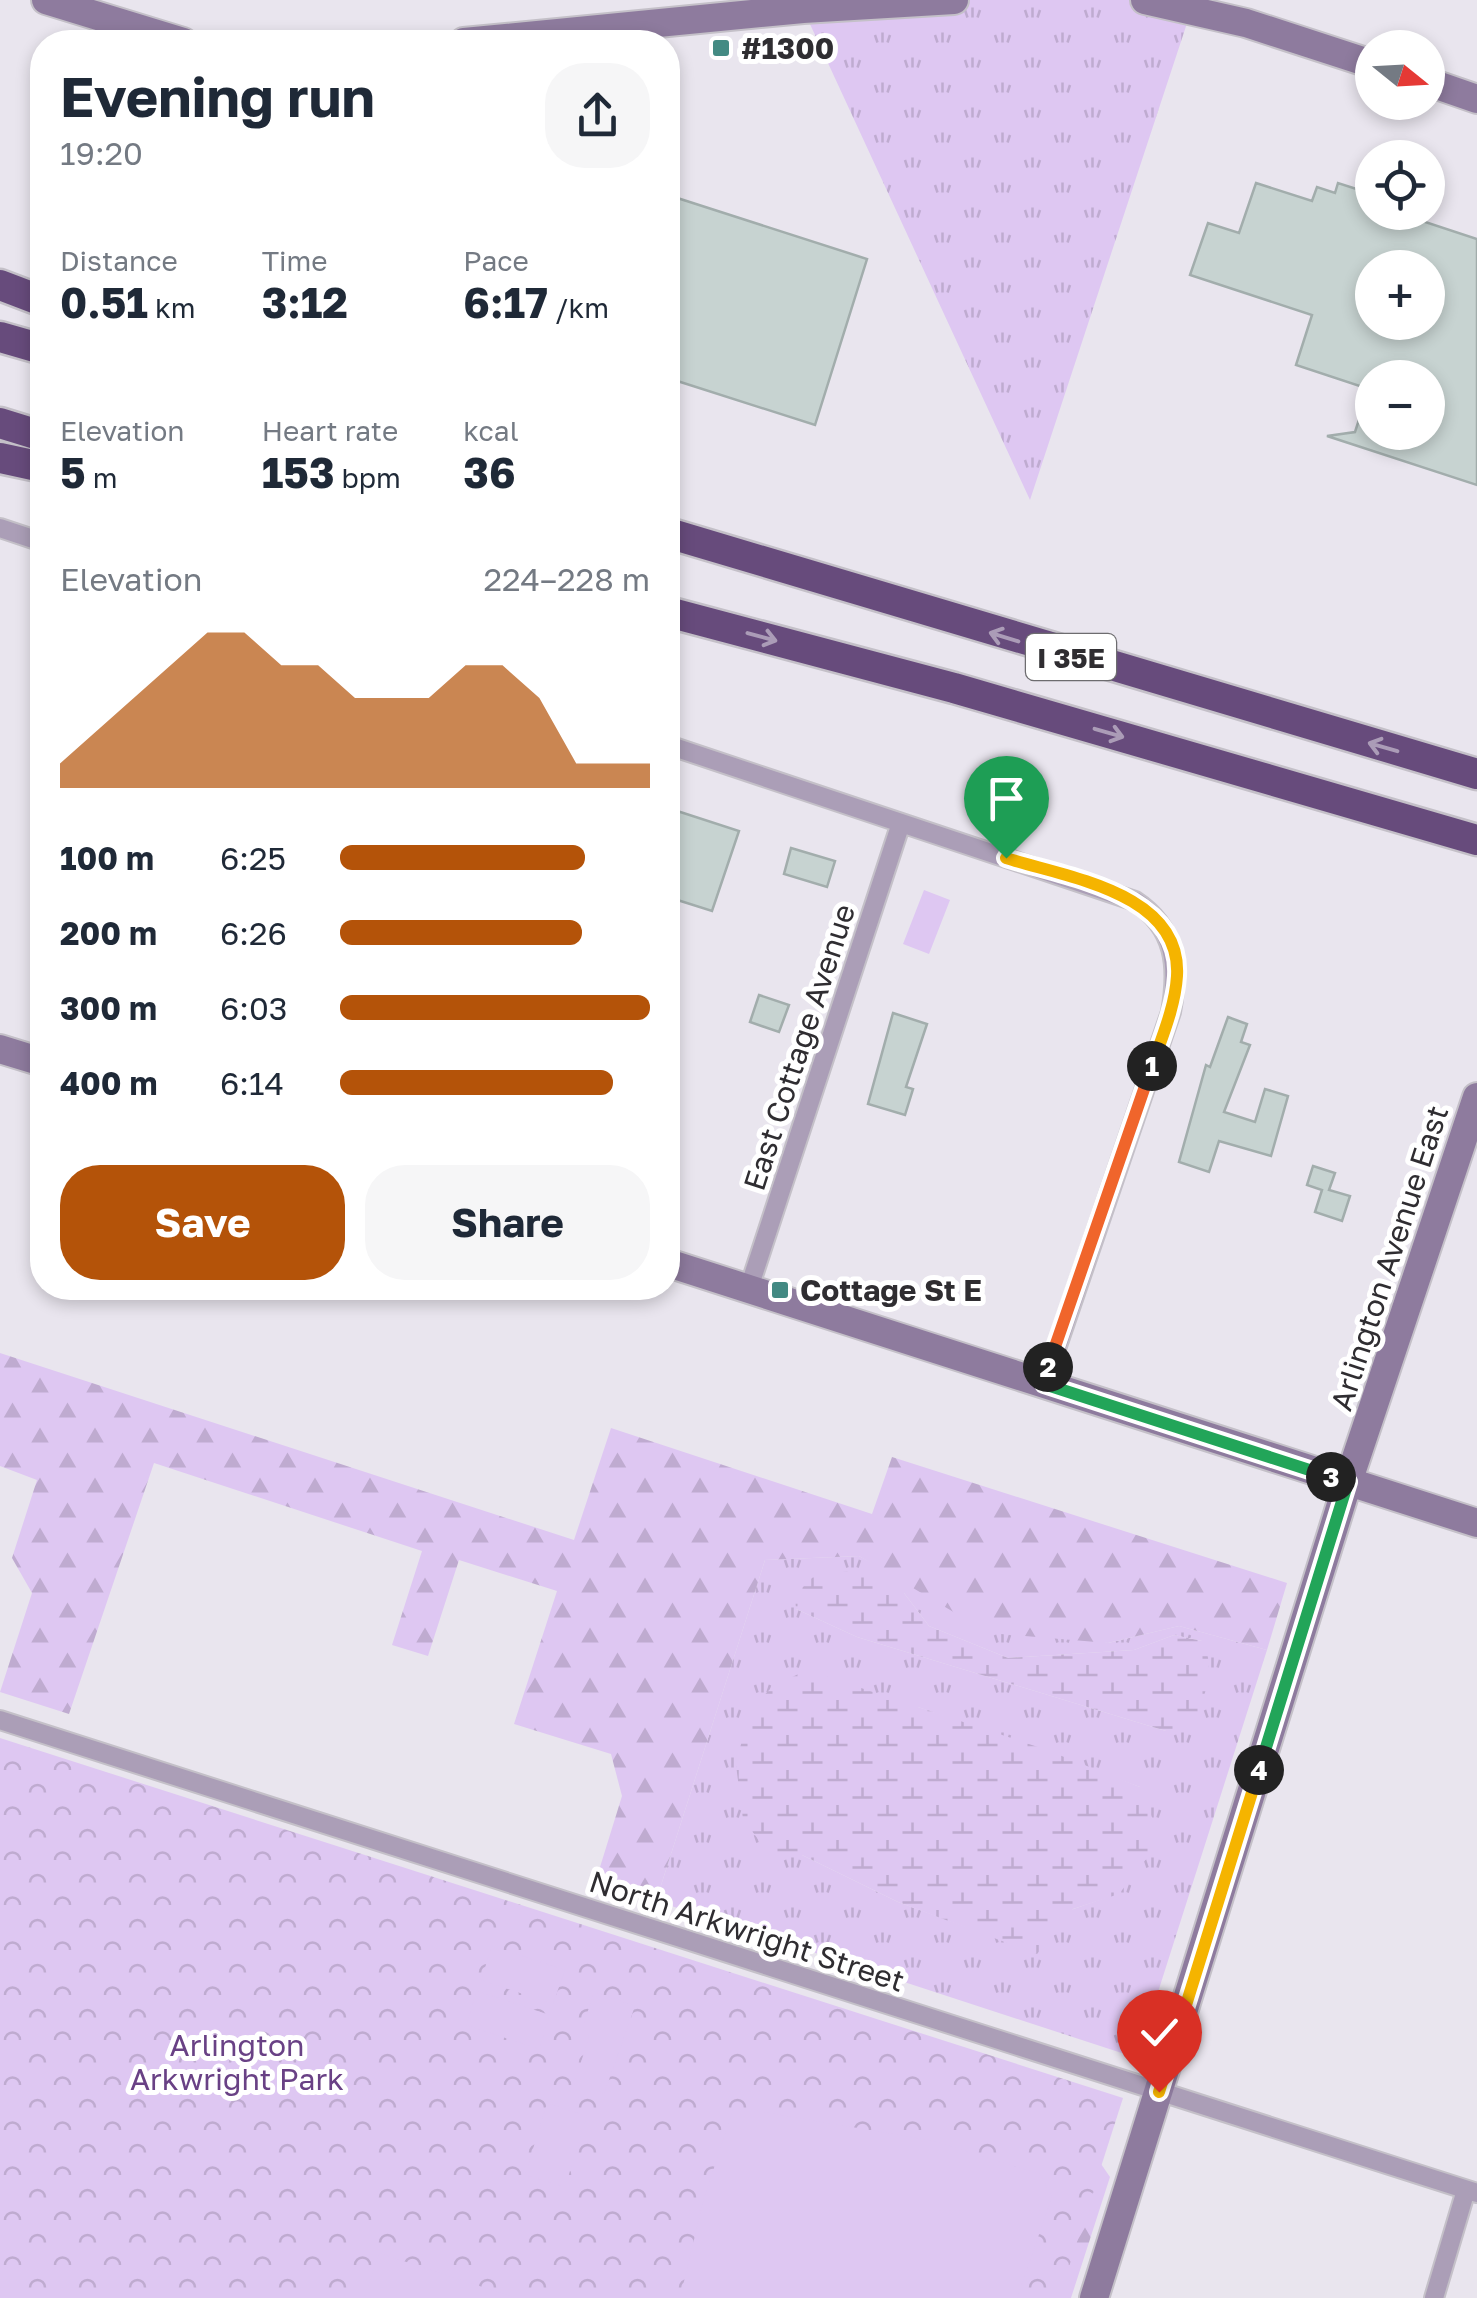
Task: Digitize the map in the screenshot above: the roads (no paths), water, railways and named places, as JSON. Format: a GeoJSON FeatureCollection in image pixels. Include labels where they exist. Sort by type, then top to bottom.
{"type":"FeatureCollection","features":[{"type":"Feature","properties":{"kind":"highway"},"geometry":{"type":"LineString","coordinates":[[0,285],[30,296]]}},
{"type":"Feature","properties":{"kind":"highway"},"geometry":{"type":"LineString","coordinates":[[0,337],[30,346]]}},
{"type":"Feature","properties":{"kind":"highway"},"geometry":{"type":"LineString","coordinates":[[0,424],[30,433]]}},
{"type":"Feature","properties":{"kind":"highway"},"geometry":{"type":"LineString","coordinates":[[0,458],[30,464]]}},
{"type":"Feature","properties":{"kind":"highway","name":"I 35E"},"geometry":{"type":"LineString","coordinates":[[680,537],[1477,774]]}},
{"type":"Feature","properties":{"kind":"highway","name":"I 35E"},"geometry":{"type":"LineString","coordinates":[[680,615],[954,688],[1477,840]]}},
{"type":"Feature","properties":{"kind":"street"},"geometry":{"type":"LineString","coordinates":[[46,0],[144,30]]}},
{"type":"Feature","properties":{"kind":"street"},"geometry":{"type":"LineString","coordinates":[[591,30],[954,0]]}},
{"type":"Feature","properties":{"kind":"street"},"geometry":{"type":"LineString","coordinates":[[1145,0],[1246,23],[1355,58]]}},
{"type":"Feature","properties":{"kind":"street"},"geometry":{"type":"LineString","coordinates":[[1445,88],[1477,98]]}},
{"type":"Feature","properties":{"kind":"street"},"geometry":{"type":"LineString","coordinates":[[0,528],[30,538]]}},
{"type":"Feature","properties":{"kind":"street"},"geometry":{"type":"LineString","coordinates":[[680,749],[1135,901],[1166,933],[1177,968],[1171,1012],[1044,1384]]}},
{"type":"Feature","properties":{"kind":"street","name":"East Cottage Avenue"},"geometry":{"type":"LineString","coordinates":[[749,1288],[901,823]]}},
{"type":"Feature","properties":{"kind":"street"},"geometry":{"type":"LineString","coordinates":[[0,1048],[30,1058]]}},
{"type":"Feature","properties":{"kind":"street","name":"Arlington Avenue East"},"geometry":{"type":"LineString","coordinates":[[1094,2298],[1348,1482],[1477,1097]]}},
{"type":"Feature","properties":{"kind":"street"},"geometry":{"type":"LineString","coordinates":[[680,1267],[1477,1523]]}},
{"type":"Feature","properties":{"kind":"street","name":"North Arkwright Street"},"geometry":{"type":"LineString","coordinates":[[0,1720],[1472,2192]]}},
{"type":"Feature","properties":{"kind":"street"},"geometry":{"type":"LineString","coordinates":[[1434,2298],[1472,2192]]}},
{"type":"Feature","properties":{"kind":"place","name":"#1300"},"geometry":{"type":"Point","coordinates":[721,48]}},
{"type":"Feature","properties":{"kind":"place","name":"Cottage St E"},"geometry":{"type":"Point","coordinates":[780,1290]}},
{"type":"Feature","properties":{"kind":"park label","name":"Arlington Arkwright Park"},"geometry":{"type":"Point","coordinates":[237,2062]}}]}
